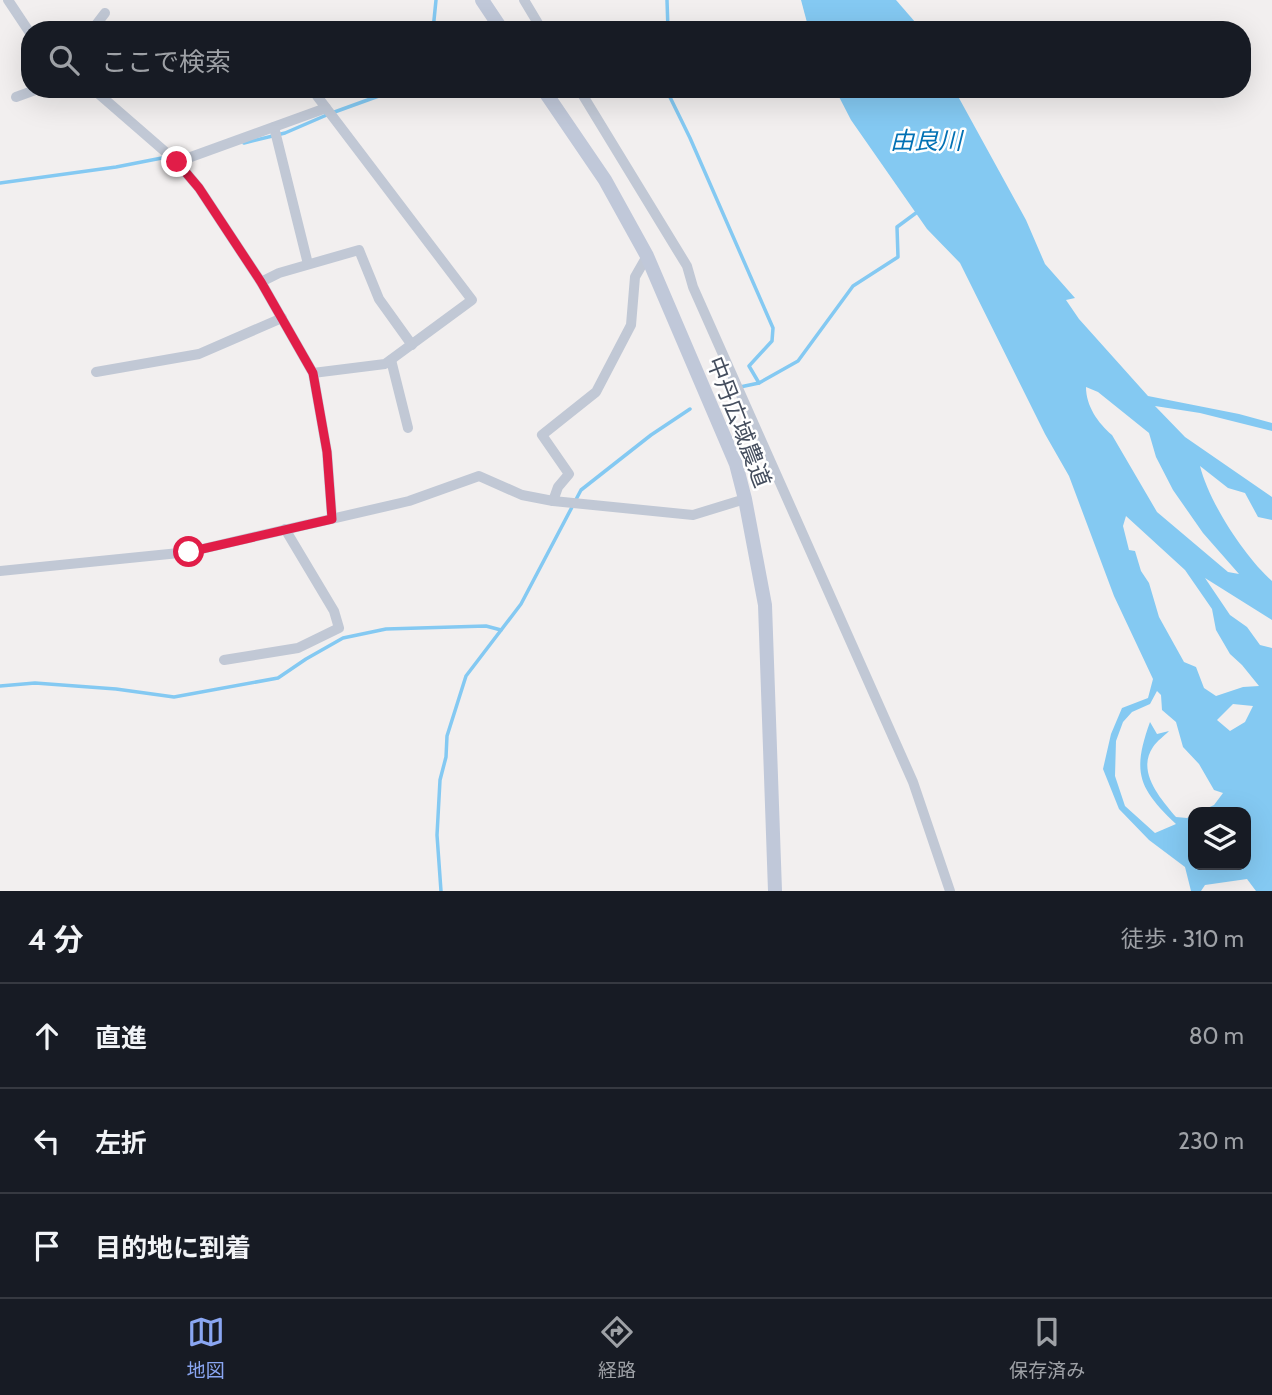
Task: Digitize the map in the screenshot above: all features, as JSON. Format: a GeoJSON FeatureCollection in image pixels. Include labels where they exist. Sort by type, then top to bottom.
{"type":"FeatureCollection","features":[{"type":"Feature","properties":{"kind":"street"},"geometry":{"type":"LineString","coordinates":[[8,0],[22,21]]}},
{"type":"Feature","properties":{"kind":"street"},"geometry":{"type":"LineString","coordinates":[[482,0],[496,21]]}},
{"type":"Feature","properties":{"kind":"street"},"geometry":{"type":"LineString","coordinates":[[524,0],[537,21]]}},
{"type":"Feature","properties":{"kind":"street"},"geometry":{"type":"LineString","coordinates":[[99,21],[105,13]]}},
{"type":"Feature","properties":{"kind":"street"},"geometry":{"type":"LineString","coordinates":[[16,97],[21,95]]}},
{"type":"Feature","properties":{"kind":"street"},"geometry":{"type":"LineString","coordinates":[[103,98],[177,162],[199,188],[261,282],[313,373],[327,452],[332,519]]}},
{"type":"Feature","properties":{"kind":"street"},"geometry":{"type":"LineString","coordinates":[[313,373],[385,365],[472,300],[318,98]]}},
{"type":"Feature","properties":{"kind":"street","name":"中丹広域農道"},"geometry":{"type":"LineString","coordinates":[[549,98],[605,180],[647,256],[726,441],[745,499],[765,605],[775,891]]}},
{"type":"Feature","properties":{"kind":"street"},"geometry":{"type":"LineString","coordinates":[[584,98],[687,266],[698,299],[912,782],[950,891]]}},
{"type":"Feature","properties":{"kind":"street"},"geometry":{"type":"LineString","coordinates":[[177,162],[326,108]]}},
{"type":"Feature","properties":{"kind":"street"},"geometry":{"type":"LineString","coordinates":[[274,127],[308,264]]}},
{"type":"Feature","properties":{"kind":"street"},"geometry":{"type":"LineString","coordinates":[[261,282],[279,272],[359,250],[379,299],[412,345]]}},
{"type":"Feature","properties":{"kind":"street"},"geometry":{"type":"LineString","coordinates":[[559,501],[558,487],[569,474],[542,435],[596,392],[631,325],[635,277],[647,256]]}},
{"type":"Feature","properties":{"kind":"street"},"geometry":{"type":"LineString","coordinates":[[96,372],[199,354],[282,318]]}},
{"type":"Feature","properties":{"kind":"street"},"geometry":{"type":"LineString","coordinates":[[391,360],[408,428]]}},
{"type":"Feature","properties":{"kind":"street"},"geometry":{"type":"LineString","coordinates":[[0,571],[189,552],[409,500],[479,477],[522,495],[590,506],[694,515],[745,499]]}},
{"type":"Feature","properties":{"kind":"street"},"geometry":{"type":"LineString","coordinates":[[224,660],[298,648],[339,628],[334,611],[285,529]]}},
{"type":"Feature","properties":{"kind":"water"},"geometry":{"type":"Polygon","coordinates":[[[801,0],[896,0],[914,21],[807,21],[801,0]]]}},
{"type":"Feature","properties":{"kind":"water","name":"由良川"},"geometry":{"type":"Polygon","coordinates":[[[840,98],[959,98],[1026,220],[1045,264],[1075,298],[1066,300],[1079,319],[1148,396],[1272,423],[1272,431],[1200,413],[1155,406],[1185,437],[1272,497],[1272,520],[1258,517],[1245,493],[1228,488],[1200,466],[1211,496],[1229,528],[1250,558],[1272,581],[1272,620],[1205,578],[1230,615],[1247,627],[1260,645],[1272,648],[1272,891],[1256,891],[1247,879],[1205,885],[1201,891],[1191,891],[1185,867],[1149,840],[1119,809],[1103,769],[1111,734],[1122,708],[1148,698],[1153,679],[1114,596],[1069,476],[1045,434],[960,263],[927,229],[851,120],[840,98]],[[1086,387],[1094,414],[1112,435],[1157,512],[1228,572],[1239,574],[1203,533],[1173,490],[1156,457],[1149,433],[1098,392],[1086,387]],[[1126,516],[1123,526],[1129,550],[1135,551],[1141,571],[1149,583],[1159,617],[1184,662],[1196,667],[1204,688],[1216,696],[1243,687],[1259,686],[1230,654],[1216,630],[1212,609],[1185,570],[1126,516]],[[1157,691],[1150,704],[1132,712],[1123,722],[1116,741],[1115,776],[1125,806],[1155,833],[1176,824],[1153,800],[1142,778],[1141,754],[1150,722],[1157,734],[1169,731],[1148,756],[1147,766],[1152,785],[1176,817],[1188,818],[1188,870],[1251,870],[1251,807],[1210,807],[1223,793],[1214,790],[1199,764],[1183,747],[1176,722],[1162,710],[1161,695],[1157,691]],[[1233,704],[1217,720],[1230,731],[1245,722],[1253,706],[1233,704]]]}},
{"type":"Feature","properties":{"kind":"waterway"},"geometry":{"type":"LineString","coordinates":[[434,21],[436,0]]}},
{"type":"Feature","properties":{"kind":"waterway"},"geometry":{"type":"LineString","coordinates":[[667,0],[668,21]]}},
{"type":"Feature","properties":{"kind":"waterway"},"geometry":{"type":"LineString","coordinates":[[244,143],[285,133],[373,98]]}},
{"type":"Feature","properties":{"kind":"waterway"},"geometry":{"type":"LineString","coordinates":[[670,98],[773,328],[772,341],[749,366],[759,383]]}},
{"type":"Feature","properties":{"kind":"waterway"},"geometry":{"type":"LineString","coordinates":[[0,183],[167,157]]}},
{"type":"Feature","properties":{"kind":"waterway"},"geometry":{"type":"LineString","coordinates":[[740,387],[759,383],[798,361],[853,286],[898,257],[897,227],[920,210]]}},
{"type":"Feature","properties":{"kind":"waterway"},"geometry":{"type":"LineString","coordinates":[[441,891],[437,835],[440,780],[446,757],[447,736],[466,676],[521,604],[581,490],[651,435],[690,409]]}},
{"type":"Feature","properties":{"kind":"waterway"},"geometry":{"type":"LineString","coordinates":[[0,686],[35,683],[116,689],[174,697],[278,678],[343,638],[386,629],[486,626],[501,630]]}},
{"type":"Feature","properties":{"kind":"route"},"geometry":{"type":"LineString","coordinates":[[177,162],[199,188],[261,282],[313,373],[327,452],[332,519],[189,552]]}}]}
